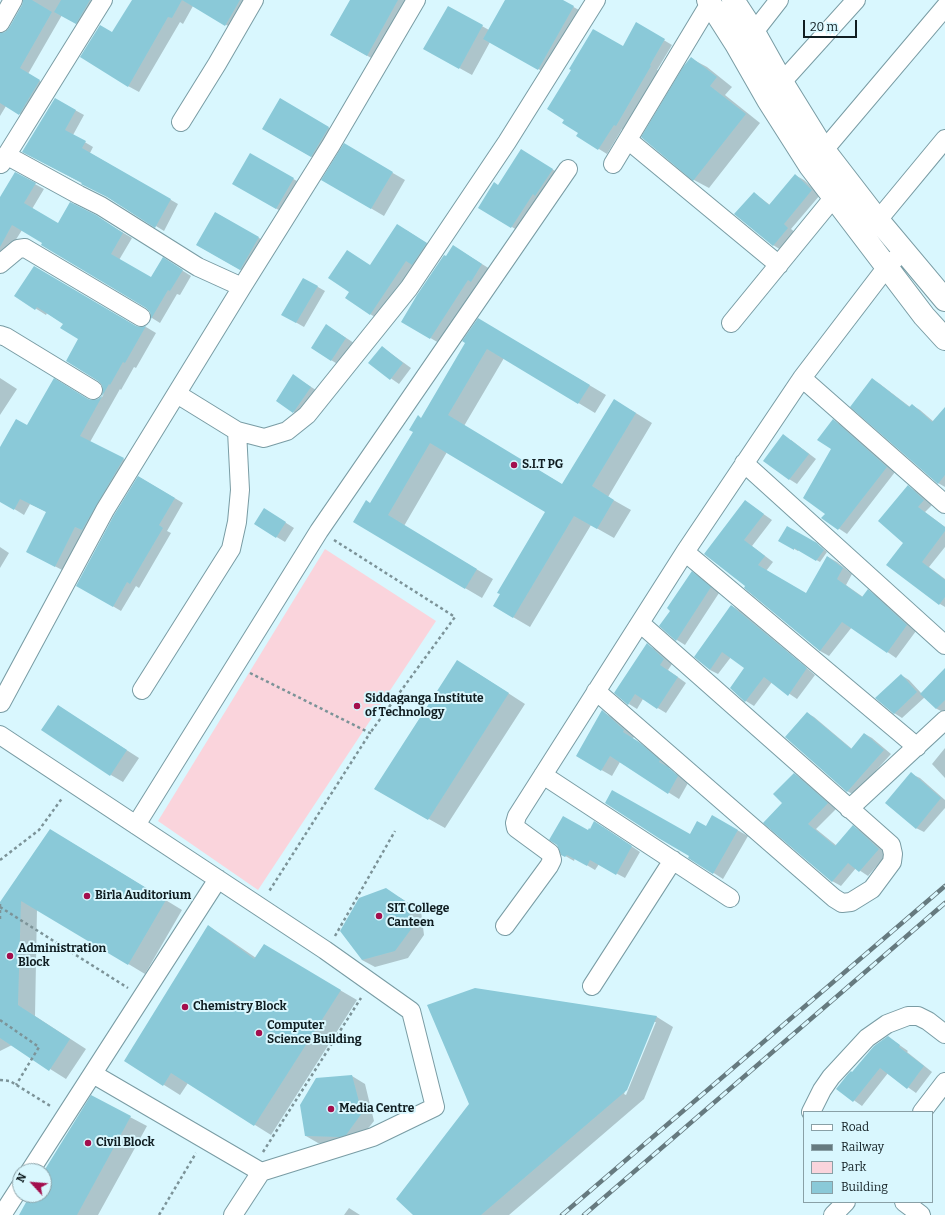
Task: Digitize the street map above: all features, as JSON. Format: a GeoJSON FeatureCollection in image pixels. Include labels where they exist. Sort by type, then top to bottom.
{"type":"FeatureCollection","features":[{"type":"Feature","properties":{"kind":"street"},"geometry":{"type":"LineString","coordinates":[[0,23],[13,0]]}},
{"type":"Feature","properties":{"kind":"street"},"geometry":{"type":"LineString","coordinates":[[103,0],[3,160],[101,206],[198,267],[242,287]]}},
{"type":"Feature","properties":{"kind":"street"},"geometry":{"type":"LineString","coordinates":[[181,122],[218,64],[254,0]]}},
{"type":"Feature","properties":{"kind":"street"},"geometry":{"type":"LineString","coordinates":[[1,703],[105,510],[331,145],[416,0]]}},
{"type":"Feature","properties":{"kind":"street"},"geometry":{"type":"LineString","coordinates":[[177,394],[237,431],[264,438],[287,431],[307,415],[409,288],[507,142],[596,0]]}},
{"type":"Feature","properties":{"kind":"street"},"geometry":{"type":"LineString","coordinates":[[733,0],[754,32],[782,82],[824,150],[878,220],[944,295]]}},
{"type":"Feature","properties":{"kind":"street"},"geometry":{"type":"LineString","coordinates":[[736,44],[754,32],[779,0]]}},
{"type":"Feature","properties":{"kind":"street"},"geometry":{"type":"LineString","coordinates":[[782,82],[856,0]]}},
{"type":"Feature","properties":{"kind":"street"},"geometry":{"type":"LineString","coordinates":[[613,164],[709,1],[768,100],[810,166],[886,268],[945,340]]}},
{"type":"Feature","properties":{"kind":"street"},"geometry":{"type":"LineString","coordinates":[[824,150],[945,7]]}},
{"type":"Feature","properties":{"kind":"street"},"geometry":{"type":"LineString","coordinates":[[628,140],[779,265]]}},
{"type":"Feature","properties":{"kind":"street"},"geometry":{"type":"LineString","coordinates":[[878,220],[945,140]]}},
{"type":"Feature","properties":{"kind":"street"},"geometry":{"type":"LineString","coordinates":[[136,825],[319,531],[568,168]]}},
{"type":"Feature","properties":{"kind":"street"},"geometry":{"type":"LineString","coordinates":[[731,324],[834,197]]}},
{"type":"Feature","properties":{"kind":"street"},"geometry":{"type":"LineString","coordinates":[[0,264],[18,249],[24,248],[141,317]]}},
{"type":"Feature","properties":{"kind":"street"},"geometry":{"type":"LineString","coordinates":[[505,926],[552,860],[550,853],[516,828],[515,823],[517,816],[685,552],[802,378],[886,268],[904,251]]}},
{"type":"Feature","properties":{"kind":"street"},"geometry":{"type":"LineString","coordinates":[[0,335],[6,337],[94,390]]}},
{"type":"Feature","properties":{"kind":"street"},"geometry":{"type":"LineString","coordinates":[[802,378],[945,504]]}},
{"type":"Feature","properties":{"kind":"street"},"geometry":{"type":"LineString","coordinates":[[142,690],[231,549],[237,522],[240,490],[237,431]]}},
{"type":"Feature","properties":{"kind":"street"},"geometry":{"type":"LineString","coordinates":[[744,463],[945,645]]}},
{"type":"Feature","properties":{"kind":"street"},"geometry":{"type":"LineString","coordinates":[[685,552],[917,747]]}},
{"type":"Feature","properties":{"kind":"street"},"geometry":{"type":"LineString","coordinates":[[596,691],[834,898],[842,903],[852,902],[872,889],[892,862],[890,846],[640,623]]}},
{"type":"Feature","properties":{"kind":"street"},"geometry":{"type":"LineString","coordinates":[[850,809],[945,720]]}},
{"type":"Feature","properties":{"kind":"street"},"geometry":{"type":"LineString","coordinates":[[0,735],[260,907],[411,1010],[435,1107],[373,1137],[257,1170],[233,1215]]}},
{"type":"Feature","properties":{"kind":"street"},"geometry":{"type":"LineString","coordinates":[[543,775],[730,898]]}},
{"type":"Feature","properties":{"kind":"street"},"geometry":{"type":"LineString","coordinates":[[592,986],[673,860]]}},
{"type":"Feature","properties":{"kind":"street"},"geometry":{"type":"LineString","coordinates":[[35,1163],[218,879]]}},
{"type":"Feature","properties":{"kind":"street"},"geometry":{"type":"LineString","coordinates":[[812,1111],[822,1090],[831,1077],[868,1038],[887,1024],[908,1016],[918,1016],[928,1021],[945,1034]]}},
{"type":"Feature","properties":{"kind":"street"},"geometry":{"type":"LineString","coordinates":[[93,1074],[257,1170]]}},
{"type":"Feature","properties":{"kind":"street"},"geometry":{"type":"LineString","coordinates":[[923,1111],[945,1082]]}},
{"type":"Feature","properties":{"kind":"street"},"geometry":{"type":"LineString","coordinates":[[2,1215],[12,1199]]}},
{"type":"Feature","properties":{"kind":"street"},"geometry":{"type":"LineString","coordinates":[[833,1215],[845,1203]]}},
{"type":"Feature","properties":{"kind":"street"},"geometry":{"type":"LineString","coordinates":[[905,1203],[921,1215]]}},
{"type":"Feature","properties":{"kind":"path"},"geometry":{"type":"LineString","coordinates":[[260,907],[370,733],[455,617],[319,531]]}},
{"type":"Feature","properties":{"kind":"path"},"geometry":{"type":"LineString","coordinates":[[235,665],[370,733]]}},
{"type":"Feature","properties":{"kind":"path"},"geometry":{"type":"LineString","coordinates":[[0,860],[39,830],[73,783]]}},
{"type":"Feature","properties":{"kind":"path"},"geometry":{"type":"LineString","coordinates":[[332,940],[395,831]]}},
{"type":"Feature","properties":{"kind":"path"},"geometry":{"type":"LineString","coordinates":[[0,904],[0,922]]}},
{"type":"Feature","properties":{"kind":"path"},"geometry":{"type":"LineString","coordinates":[[0,907],[142,997]]}},
{"type":"Feature","properties":{"kind":"path"},"geometry":{"type":"LineString","coordinates":[[257,1170],[371,982]]}},
{"type":"Feature","properties":{"kind":"path"},"geometry":{"type":"LineString","coordinates":[[0,1020],[39,1047],[16,1085]]}},
{"type":"Feature","properties":{"kind":"path"},"geometry":{"type":"LineString","coordinates":[[0,1080],[10,1081],[66,1115]]}},
{"type":"Feature","properties":{"kind":"path"},"geometry":{"type":"LineString","coordinates":[[159,1215],[204,1139]]}},
{"type":"Feature","properties":{"kind":"green space"},"geometry":{"type":"Polygon","coordinates":[[[325,549],[436,621],[258,890],[158,821],[325,549]]]}},
{"type":"Feature","properties":{"kind":"building"},"geometry":{"type":"Polygon","coordinates":[[[23,0],[32,0],[52,12],[20,68],[40,80],[19,115],[0,103],[0,33],[5,32],[9,28],[22,5],[23,0]]]}},
{"type":"Feature","properties":{"kind":"building"},"geometry":{"type":"Polygon","coordinates":[[[61,0],[90,0],[76,24],[54,12],[61,0]]]}},
{"type":"Feature","properties":{"kind":"building"},"geometry":{"type":"Polygon","coordinates":[[[132,0],[182,0],[172,18],[168,17],[128,87],[80,57],[100,25],[112,32],[132,0]]]}},
{"type":"Feature","properties":{"kind":"building"},"geometry":{"type":"Polygon","coordinates":[[[182,0],[240,0],[225,26],[182,0]]]}},
{"type":"Feature","properties":{"kind":"building"},"geometry":{"type":"Polygon","coordinates":[[[350,0],[398,0],[367,56],[330,35],[350,0]]]}},
{"type":"Feature","properties":{"kind":"building"},"geometry":{"type":"Polygon","coordinates":[[[505,0],[563,0],[574,6],[538,70],[483,39],[505,0]]]}},
{"type":"Feature","properties":{"kind":"building"},"geometry":{"type":"Polygon","coordinates":[[[448,6],[483,25],[459,69],[423,49],[448,6]]]}},
{"type":"Feature","properties":{"kind":"building"},"geometry":{"type":"Polygon","coordinates":[[[636,22],[665,39],[616,126],[614,125],[598,150],[576,136],[578,133],[562,123],[564,120],[547,109],[571,70],[569,69],[593,29],[623,46],[636,22]]]}},
{"type":"Feature","properties":{"kind":"building"},"geometry":{"type":"Polygon","coordinates":[[[691,57],[717,77],[710,86],[746,114],[693,181],[641,137],[683,67],[691,57]]]}},
{"type":"Feature","properties":{"kind":"building"},"geometry":{"type":"Polygon","coordinates":[[[55,98],[76,110],[65,130],[86,141],[82,148],[171,199],[155,228],[107,197],[22,152],[55,98]]]}},
{"type":"Feature","properties":{"kind":"building"},"geometry":{"type":"Polygon","coordinates":[[[280,98],[329,127],[311,157],[262,129],[280,98]]]}},
{"type":"Feature","properties":{"kind":"building"},"geometry":{"type":"Polygon","coordinates":[[[344,143],[393,172],[371,209],[321,180],[344,143]]]}},
{"type":"Feature","properties":{"kind":"building"},"geometry":{"type":"Polygon","coordinates":[[[521,149],[553,169],[535,196],[533,194],[511,228],[478,208],[494,182],[498,185],[521,149]]]}},
{"type":"Feature","properties":{"kind":"building"},"geometry":{"type":"Polygon","coordinates":[[[250,153],[294,178],[276,209],[232,184],[250,153]]]}},
{"type":"Feature","properties":{"kind":"building"},"geometry":{"type":"Polygon","coordinates":[[[15,172],[36,183],[24,203],[58,223],[70,202],[96,215],[123,233],[111,254],[151,277],[163,257],[183,270],[170,291],[168,290],[151,319],[150,312],[146,308],[41,245],[42,243],[12,225],[0,247],[0,197],[15,172]]]}},
{"type":"Feature","properties":{"kind":"building"},"geometry":{"type":"Polygon","coordinates":[[[795,174],[812,190],[784,224],[788,228],[773,246],[734,214],[754,192],[769,205],[795,174]]]}},
{"type":"Feature","properties":{"kind":"building"},"geometry":{"type":"Polygon","coordinates":[[[215,212],[259,237],[240,270],[196,245],[215,212]]]}},
{"type":"Feature","properties":{"kind":"building"},"geometry":{"type":"Polygon","coordinates":[[[397,224],[427,243],[412,265],[406,261],[370,315],[345,298],[349,292],[328,278],[347,250],[370,265],[397,224]]]}},
{"type":"Feature","properties":{"kind":"building"},"geometry":{"type":"Polygon","coordinates":[[[453,245],[482,264],[471,282],[468,280],[430,339],[401,322],[444,255],[446,256],[453,245]]]}},
{"type":"Feature","properties":{"kind":"building"},"geometry":{"type":"Polygon","coordinates":[[[34,266],[136,326],[146,326],[125,363],[123,362],[110,385],[109,384],[80,436],[124,458],[82,530],[75,527],[55,567],[26,552],[46,512],[20,499],[14,510],[0,502],[0,447],[16,419],[27,425],[54,378],[92,400],[98,399],[102,396],[103,390],[102,385],[98,381],[66,361],[78,339],[60,328],[63,324],[37,307],[35,310],[14,296],[34,266]]]}},
{"type":"Feature","properties":{"kind":"building"},"geometry":{"type":"Polygon","coordinates":[[[303,278],[318,286],[296,323],[281,315],[303,278]]]}},
{"type":"Feature","properties":{"kind":"building"},"geometry":{"type":"Polygon","coordinates":[[[478,318],[590,385],[578,404],[487,349],[448,415],[562,484],[614,399],[636,413],[592,486],[614,500],[597,529],[574,516],[513,618],[493,606],[500,594],[497,593],[545,512],[430,443],[388,515],[477,569],[465,589],[353,522],[366,500],[370,503],[413,432],[409,430],[418,415],[421,418],[465,343],[462,341],[478,318]]]}},
{"type":"Feature","properties":{"kind":"building"},"geometry":{"type":"Polygon","coordinates":[[[326,324],[346,338],[331,361],[311,348],[326,324]]]}},
{"type":"Feature","properties":{"kind":"building"},"geometry":{"type":"Polygon","coordinates":[[[382,346],[403,363],[390,380],[368,363],[382,346]]]}},
{"type":"Feature","properties":{"kind":"building"},"geometry":{"type":"Polygon","coordinates":[[[293,374],[311,387],[293,413],[276,401],[293,374]]]}},
{"type":"Feature","properties":{"kind":"building"},"geometry":{"type":"Polygon","coordinates":[[[872,378],[909,407],[912,404],[932,422],[945,407],[945,475],[938,484],[850,407],[872,378]]]}},
{"type":"Feature","properties":{"kind":"building"},"geometry":{"type":"Polygon","coordinates":[[[833,419],[887,467],[838,530],[821,518],[825,514],[803,498],[831,449],[817,440],[833,419]]]}},
{"type":"Feature","properties":{"kind":"building"},"geometry":{"type":"Polygon","coordinates":[[[783,434],[809,454],[789,480],[763,461],[783,434]]]}},
{"type":"Feature","properties":{"kind":"building"},"geometry":{"type":"Polygon","coordinates":[[[138,476],[175,498],[159,525],[163,528],[130,584],[127,582],[113,607],[76,586],[114,515],[138,476]]]}},
{"type":"Feature","properties":{"kind":"building"},"geometry":{"type":"Polygon","coordinates":[[[908,485],[924,500],[918,507],[945,527],[945,531],[922,562],[945,580],[945,597],[939,605],[886,565],[903,543],[878,521],[908,485]]]}},
{"type":"Feature","properties":{"kind":"building"},"geometry":{"type":"Polygon","coordinates":[[[745,500],[764,514],[744,540],[765,556],[758,565],[806,593],[827,556],[843,568],[837,579],[862,597],[868,589],[907,625],[887,653],[842,622],[820,651],[744,588],[745,586],[704,554],[745,500]]]}},
{"type":"Feature","properties":{"kind":"building"},"geometry":{"type":"Polygon","coordinates":[[[264,508],[286,522],[276,538],[254,524],[264,508]]]}},
{"type":"Feature","properties":{"kind":"building"},"geometry":{"type":"Polygon","coordinates":[[[787,526],[817,543],[824,550],[816,561],[794,548],[794,550],[778,541],[787,526]]]}},
{"type":"Feature","properties":{"kind":"building"},"geometry":{"type":"Polygon","coordinates":[[[692,571],[711,587],[676,641],[659,626],[670,611],[667,608],[692,571]]]}},
{"type":"Feature","properties":{"kind":"building"},"geometry":{"type":"Polygon","coordinates":[[[731,605],[807,668],[788,696],[764,677],[745,702],[730,688],[744,668],[722,652],[710,670],[694,657],[731,605]]]}},
{"type":"Feature","properties":{"kind":"building"},"geometry":{"type":"Polygon","coordinates":[[[647,643],[664,659],[660,665],[678,677],[657,709],[635,694],[628,705],[614,693],[647,643]]]}},
{"type":"Feature","properties":{"kind":"building"},"geometry":{"type":"Polygon","coordinates":[[[457,660],[509,693],[428,820],[374,789],[457,660]]]}},
{"type":"Feature","properties":{"kind":"building"},"geometry":{"type":"Polygon","coordinates":[[[945,668],[945,700],[936,709],[920,694],[945,668]]]}},
{"type":"Feature","properties":{"kind":"building"},"geometry":{"type":"Polygon","coordinates":[[[901,674],[917,692],[894,714],[875,698],[901,674]]]}},
{"type":"Feature","properties":{"kind":"building"},"geometry":{"type":"Polygon","coordinates":[[[58,705],[127,750],[110,776],[41,730],[58,705]]]}},
{"type":"Feature","properties":{"kind":"building"},"geometry":{"type":"Polygon","coordinates":[[[602,710],[624,730],[623,732],[639,742],[660,760],[659,762],[668,767],[678,776],[668,794],[610,756],[601,771],[576,756],[602,710]]]}},
{"type":"Feature","properties":{"kind":"building"},"geometry":{"type":"Polygon","coordinates":[[[807,712],[851,749],[864,733],[884,750],[847,792],[785,737],[807,712]]]}},
{"type":"Feature","properties":{"kind":"building"},"geometry":{"type":"Polygon","coordinates":[[[911,772],[941,798],[916,829],[885,803],[911,772]]]}},
{"type":"Feature","properties":{"kind":"building"},"geometry":{"type":"Polygon","coordinates":[[[794,773],[828,803],[808,824],[835,846],[853,825],[879,849],[859,872],[848,863],[832,882],[763,823],[782,803],[773,794],[794,773]]]}},
{"type":"Feature","properties":{"kind":"building"},"geometry":{"type":"Polygon","coordinates":[[[612,790],[690,834],[697,821],[706,826],[712,815],[738,830],[713,874],[688,858],[689,856],[605,803],[612,790]]]}},
{"type":"Feature","properties":{"kind":"building"},"geometry":{"type":"Polygon","coordinates":[[[563,816],[588,830],[594,821],[632,846],[616,875],[590,860],[587,866],[567,855],[565,857],[561,855],[557,845],[549,840],[563,816]]]}},
{"type":"Feature","properties":{"kind":"building","name":"Birla Auditorium"},"geometry":{"type":"Polygon","coordinates":[[[50,829],[166,900],[128,965],[21,901],[18,1005],[70,1039],[49,1071],[0,1038],[0,902],[50,829]]]}},
{"type":"Feature","properties":{"kind":"building","name":"SIT College Canteen"},"geometry":{"type":"Polygon","coordinates":[[[386,888],[408,903],[412,928],[395,951],[362,960],[340,931],[359,898],[386,888]]]}},
{"type":"Feature","properties":{"kind":"building","name":"Computer Science Building"},"geometry":{"type":"Polygon","coordinates":[[[208,925],[254,959],[264,944],[341,990],[254,1126],[171,1073],[163,1086],[124,1061],[208,925]]]}},
{"type":"Feature","properties":{"kind":"building"},"geometry":{"type":"Polygon","coordinates":[[[475,988],[657,1016],[627,1090],[481,1215],[413,1215],[396,1199],[469,1104],[427,1005],[475,988]]]}},
{"type":"Feature","properties":{"kind":"building"},"geometry":{"type":"Polygon","coordinates":[[[888,1036],[900,1045],[899,1047],[924,1066],[907,1089],[880,1068],[853,1102],[836,1089],[874,1046],[888,1036]]]}},
{"type":"Feature","properties":{"kind":"building","name":"Media Centre"},"geometry":{"type":"Polygon","coordinates":[[[352,1075],[362,1113],[346,1135],[339,1137],[305,1136],[300,1105],[316,1078],[352,1075]]]}},
{"type":"Feature","properties":{"kind":"building","name":"Civil Block"},"geometry":{"type":"Polygon","coordinates":[[[91,1095],[131,1116],[77,1215],[19,1215],[26,1203],[52,1203],[52,1163],[49,1163],[91,1095]]]}},
{"type":"Feature","properties":{"kind":"railway"},"geometry":{"type":"LineString","coordinates":[[562,1215],[945,886]]}},
{"type":"Feature","properties":{"kind":"railway"},"geometry":{"type":"LineString","coordinates":[[584,1215],[945,903]]}},
{"type":"Feature","properties":{"kind":"place","name":"S.I.T PG"},"geometry":{"type":"Point","coordinates":[514,465]}},
{"type":"Feature","properties":{"kind":"place","name":"Siddaganga Institute of Technology"},"geometry":{"type":"Point","coordinates":[357,706]}},
{"type":"Feature","properties":{"kind":"place","name":"Birla Auditorium"},"geometry":{"type":"Point","coordinates":[87,896]}},
{"type":"Feature","properties":{"kind":"place","name":"SIT College Canteen"},"geometry":{"type":"Point","coordinates":[379,916]}},
{"type":"Feature","properties":{"kind":"place","name":"Administration Block"},"geometry":{"type":"Point","coordinates":[10,956]}},
{"type":"Feature","properties":{"kind":"place","name":"Chemistry Block"},"geometry":{"type":"Point","coordinates":[185,1007]}},
{"type":"Feature","properties":{"kind":"place","name":"Computer Science Building"},"geometry":{"type":"Point","coordinates":[259,1033]}},
{"type":"Feature","properties":{"kind":"place","name":"Media Centre"},"geometry":{"type":"Point","coordinates":[331,1109]}},
{"type":"Feature","properties":{"kind":"place","name":"Civil Block"},"geometry":{"type":"Point","coordinates":[88,1143]}}]}
